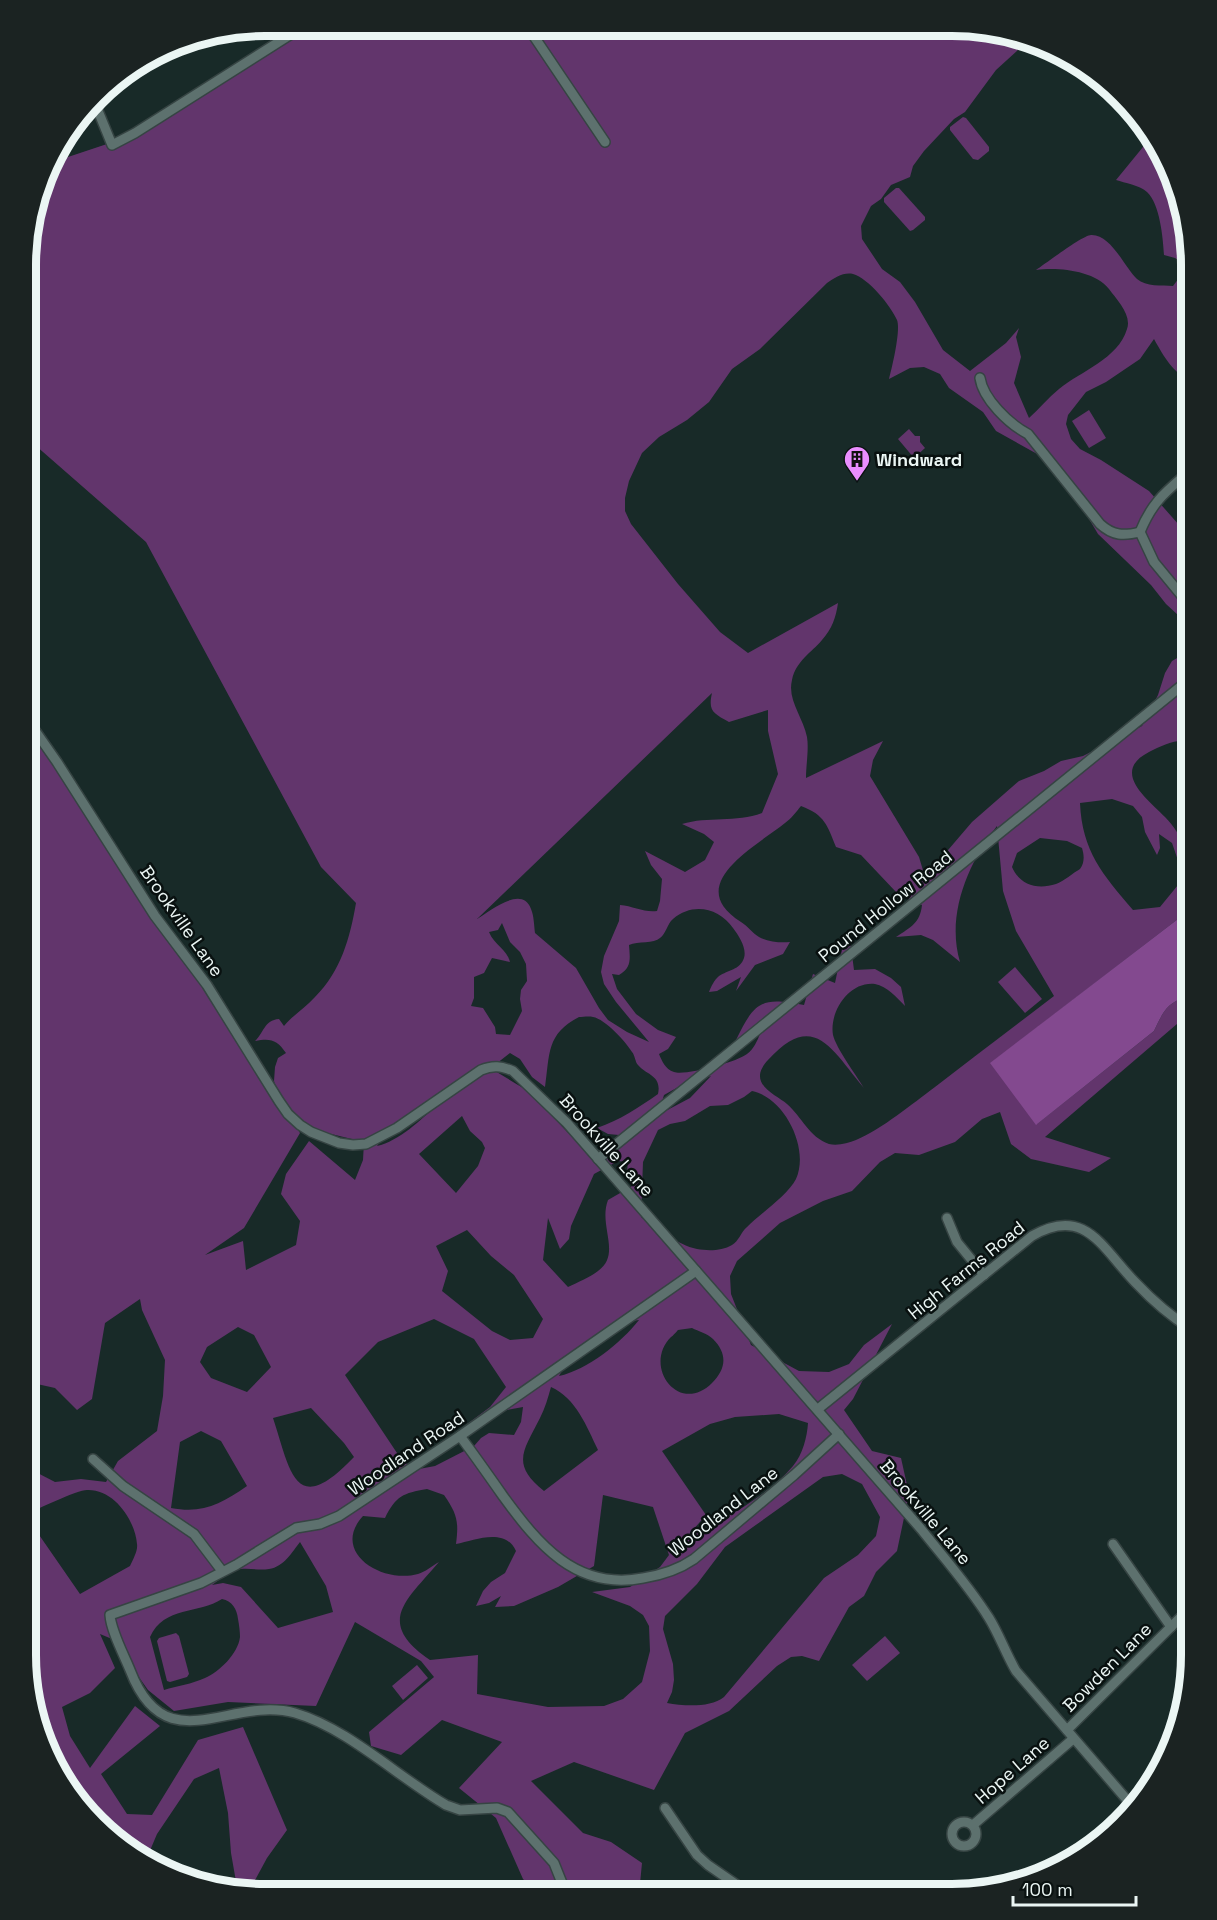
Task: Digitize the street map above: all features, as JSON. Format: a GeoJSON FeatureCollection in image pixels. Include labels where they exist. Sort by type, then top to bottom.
{"type":"FeatureCollection","features":[{"type":"Feature","properties":{"kind":"street"},"geometry":{"type":"LineString","coordinates":[[97,109],[112,145],[135,133],[288,36]]}},
{"type":"Feature","properties":{"kind":"street"},"geometry":{"type":"LineString","coordinates":[[534,36],[605,142]]}},
{"type":"Feature","properties":{"kind":"street"},"geometry":{"type":"LineString","coordinates":[[980,378],[981,389],[1012,426],[1028,434],[1100,524],[1114,534],[1128,535],[1140,532]]}},
{"type":"Feature","properties":{"kind":"street"},"geometry":{"type":"LineString","coordinates":[[1181,479],[1148,512],[1140,532],[1155,562],[1181,594]]}},
{"type":"Feature","properties":{"kind":"street","name":"Pound Hollow Road"},"geometry":{"type":"LineString","coordinates":[[598,1159],[1181,686]]}},
{"type":"Feature","properties":{"kind":"street","name":"Brookville Lane"},"geometry":{"type":"LineString","coordinates":[[36,732],[155,916],[207,985],[288,1114],[311,1132],[339,1143],[366,1144],[397,1128],[489,1066],[502,1066],[513,1071],[567,1123],[921,1529],[991,1620],[1005,1653],[1016,1671],[1128,1801]]}},
{"type":"Feature","properties":{"kind":"street"},"geometry":{"type":"LineString","coordinates":[[947,1218],[957,1242],[984,1275]]}},
{"type":"Feature","properties":{"kind":"street","name":"High Farms Road"},"geometry":{"type":"LineString","coordinates":[[818,1409],[1032,1236],[1045,1228],[1058,1225],[1076,1226],[1096,1237],[1134,1282],[1160,1307],[1181,1322]]}},
{"type":"Feature","properties":{"kind":"street","name":"Woodland Road"},"geometry":{"type":"LineString","coordinates":[[561,1883],[554,1863],[508,1812],[497,1808],[460,1810],[446,1805],[322,1723],[295,1713],[263,1710],[242,1711],[197,1722],[186,1722],[160,1712],[151,1706],[136,1687],[110,1615],[201,1583],[236,1565],[296,1528],[320,1524],[339,1516],[460,1436],[696,1271]]}},
{"type":"Feature","properties":{"kind":"street","name":"Woodland Lane"},"geometry":{"type":"LineString","coordinates":[[460,1436],[526,1528],[548,1551],[581,1572],[606,1580],[626,1580],[663,1574],[682,1568],[786,1483],[839,1434]]}},
{"type":"Feature","properties":{"kind":"street"},"geometry":{"type":"LineString","coordinates":[[93,1459],[123,1486],[194,1533],[222,1571]]}},
{"type":"Feature","properties":{"kind":"street","name":"Bowden Lane"},"geometry":{"type":"LineString","coordinates":[[1113,1544],[1171,1627]]}},
{"type":"Feature","properties":{"kind":"street","name":"Bowden Lane"},"geometry":{"type":"LineString","coordinates":[[1070,1734],[1181,1617]]}},
{"type":"Feature","properties":{"kind":"street","name":"Hope Lane"},"geometry":{"type":"LineString","coordinates":[[973,1826],[1070,1734]]}},
{"type":"Feature","properties":{"kind":"street"},"geometry":{"type":"LineString","coordinates":[[665,1808],[697,1856],[736,1884]]}},
{"type":"Feature","properties":{"kind":"shaded area"},"geometry":{"type":"Polygon","coordinates":[[[290,36],[967,36],[997,40],[1022,47],[996,70],[965,112],[954,119],[924,151],[913,166],[910,177],[891,185],[881,199],[871,206],[861,226],[862,239],[882,269],[900,282],[915,302],[943,350],[970,371],[1006,343],[1019,328],[1016,337],[1021,357],[1014,383],[1029,418],[1059,389],[1098,364],[1116,348],[1128,324],[1126,313],[1120,303],[1109,289],[1094,278],[1075,271],[1036,270],[1072,244],[1091,235],[1105,240],[1141,282],[1173,286],[1181,275],[1181,375],[1170,364],[1154,339],[1140,359],[1106,382],[1086,392],[1068,415],[1066,424],[1071,439],[1080,449],[1149,491],[1181,527],[1181,618],[1098,534],[1057,465],[996,431],[983,412],[949,388],[940,374],[924,367],[910,368],[889,379],[897,340],[897,320],[878,293],[853,274],[836,277],[827,283],[760,349],[732,369],[709,402],[687,420],[659,437],[642,453],[629,481],[625,511],[631,524],[678,584],[720,632],[748,653],[838,603],[835,618],[828,632],[800,662],[792,680],[793,702],[807,737],[806,778],[883,741],[873,760],[870,776],[919,857],[925,877],[972,822],[1019,781],[1061,761],[1083,756],[1142,726],[1158,695],[1165,673],[1172,661],[1181,656],[1181,741],[1163,745],[1138,760],[1133,768],[1132,777],[1142,794],[1168,820],[1181,838],[1181,869],[1172,843],[1159,834],[1160,848],[1157,855],[1145,832],[1142,817],[1133,806],[1112,799],[1080,803],[1085,835],[1090,849],[1112,885],[1133,910],[1160,907],[1178,885],[1181,875],[1181,917],[991,1063],[1037,1124],[1154,1031],[1164,1012],[1181,999],[1181,1021],[1045,1137],[1111,1158],[1089,1172],[1031,1159],[1011,1144],[1000,1112],[982,1119],[955,1142],[919,1155],[895,1153],[880,1162],[852,1191],[823,1201],[780,1223],[737,1261],[730,1276],[731,1294],[751,1345],[799,1371],[829,1372],[849,1364],[864,1345],[892,1324],[853,1399],[844,1410],[872,1451],[901,1458],[909,1494],[897,1551],[876,1572],[864,1596],[849,1607],[819,1661],[802,1656],[791,1657],[777,1666],[729,1711],[685,1733],[654,1790],[574,1762],[531,1781],[583,1833],[611,1842],[642,1863],[640,1884],[528,1884],[523,1879],[496,1818],[459,1788],[502,1742],[442,1720],[401,1755],[371,1746],[369,1732],[434,1677],[421,1661],[355,1622],[316,1706],[228,1702],[174,1711],[148,1690],[112,1639],[100,1634],[115,1668],[90,1693],[62,1707],[70,1736],[90,1768],[135,1706],[160,1726],[101,1774],[127,1814],[152,1815],[198,1740],[243,1727],[287,1830],[267,1858],[253,1884],[236,1882],[228,1813],[219,1768],[194,1779],[157,1834],[149,1852],[114,1827],[83,1794],[53,1743],[48,1729],[40,1700],[36,1670],[36,1530],[80,1594],[130,1566],[137,1544],[132,1525],[121,1508],[114,1500],[97,1491],[87,1490],[75,1493],[36,1509],[36,1472],[55,1482],[81,1479],[106,1482],[118,1461],[157,1431],[163,1396],[165,1360],[142,1310],[140,1299],[105,1323],[92,1399],[77,1410],[55,1388],[36,1384],[36,737],[300,1133],[244,1228],[205,1255],[243,1241],[246,1270],[296,1245],[300,1221],[281,1194],[286,1174],[309,1141],[355,1180],[363,1160],[364,1142],[315,1130],[304,1123],[278,1095],[274,1081],[278,1058],[286,1053],[280,1045],[273,1041],[255,1041],[270,1022],[279,1019],[284,1026],[324,987],[343,953],[356,903],[321,867],[146,542],[36,446],[36,250],[40,220],[48,191],[61,162],[68,157],[110,143],[290,36]],[[712,693],[477,919],[513,899],[527,902],[532,912],[535,933],[576,968],[608,1020],[649,1042],[616,1002],[604,984],[601,972],[604,956],[619,921],[620,905],[657,911],[662,879],[651,865],[645,851],[685,872],[705,860],[714,842],[704,834],[682,824],[702,820],[742,818],[762,813],[778,774],[768,731],[768,710],[729,722],[711,708],[712,693]],[[801,806],[787,821],[742,855],[721,881],[719,894],[725,908],[757,935],[770,941],[790,942],[783,954],[755,965],[736,991],[741,977],[717,991],[709,992],[719,976],[740,965],[744,958],[744,950],[740,938],[727,921],[713,912],[697,909],[689,910],[673,919],[664,934],[657,940],[629,945],[628,966],[619,975],[612,974],[617,989],[636,1014],[658,1030],[676,1037],[668,1049],[659,1054],[664,1064],[674,1072],[689,1072],[722,1064],[749,1052],[760,1034],[736,1040],[749,1017],[761,1005],[778,1002],[804,1005],[813,974],[835,983],[845,935],[851,947],[854,970],[875,969],[891,978],[901,987],[905,1006],[888,990],[879,985],[866,984],[849,993],[838,1008],[834,1017],[833,1035],[842,1054],[864,1088],[832,1049],[810,1036],[798,1038],[784,1045],[765,1063],[760,1075],[766,1088],[787,1104],[816,1137],[829,1144],[839,1144],[856,1140],[886,1123],[1054,996],[1016,931],[1003,891],[997,826],[977,856],[962,890],[956,926],[956,944],[960,962],[933,940],[921,935],[896,937],[917,920],[922,905],[896,892],[861,855],[836,847],[820,817],[801,806]],[[1040,838],[1017,853],[1012,867],[1015,873],[1030,885],[1049,886],[1059,883],[1080,869],[1084,858],[1082,848],[1067,841],[1040,838]],[[502,923],[498,930],[489,932],[510,962],[492,958],[484,973],[474,977],[474,998],[471,1006],[483,1008],[495,1027],[496,1034],[510,1035],[522,1011],[520,999],[521,990],[527,981],[526,964],[520,952],[510,942],[502,923]],[[579,1017],[560,1030],[549,1055],[545,1087],[532,1077],[520,1059],[510,1053],[483,1074],[495,1071],[528,1091],[596,1162],[615,1152],[619,1135],[608,1134],[597,1128],[629,1113],[658,1094],[658,1083],[638,1065],[633,1053],[620,1037],[598,1019],[579,1017]],[[711,1076],[680,1086],[664,1095],[658,1115],[690,1098],[711,1076]],[[752,1091],[728,1105],[710,1106],[685,1121],[670,1124],[658,1130],[643,1162],[641,1217],[682,1244],[697,1249],[724,1248],[734,1243],[745,1229],[787,1191],[796,1179],[799,1167],[800,1153],[797,1139],[784,1113],[774,1103],[764,1095],[752,1091]],[[438,1104],[403,1119],[377,1146],[401,1135],[438,1104]],[[462,1116],[419,1154],[456,1193],[478,1166],[485,1148],[470,1131],[462,1116]],[[618,1161],[594,1174],[571,1226],[569,1239],[560,1249],[548,1218],[543,1260],[568,1287],[591,1276],[605,1264],[609,1248],[606,1220],[608,1200],[634,1185],[627,1172],[628,1162],[618,1161]],[[467,1230],[436,1246],[448,1271],[442,1291],[492,1331],[510,1340],[533,1338],[543,1319],[514,1275],[491,1256],[467,1230]],[[434,1319],[378,1342],[345,1375],[403,1462],[419,1469],[435,1466],[474,1446],[489,1433],[514,1435],[521,1422],[523,1407],[507,1410],[466,1425],[490,1407],[506,1387],[474,1339],[434,1319]],[[639,1320],[602,1331],[582,1346],[559,1376],[592,1362],[623,1338],[639,1320]],[[238,1327],[207,1347],[200,1362],[211,1378],[247,1392],[271,1367],[254,1335],[238,1327]],[[692,1328],[678,1330],[671,1337],[663,1349],[661,1361],[668,1383],[677,1391],[688,1394],[700,1392],[712,1383],[720,1372],[723,1361],[721,1350],[713,1339],[692,1328]],[[551,1387],[542,1414],[523,1456],[527,1473],[544,1491],[598,1450],[580,1414],[567,1398],[551,1387]],[[311,1408],[273,1418],[285,1456],[298,1481],[307,1486],[319,1485],[354,1457],[311,1408]],[[779,1414],[735,1417],[710,1424],[662,1451],[706,1515],[685,1539],[743,1507],[783,1477],[802,1451],[808,1423],[779,1414]],[[201,1431],[180,1442],[171,1508],[182,1510],[211,1506],[247,1486],[221,1441],[201,1431]],[[842,1474],[823,1477],[725,1547],[697,1584],[665,1616],[663,1629],[673,1664],[674,1680],[667,1703],[704,1705],[724,1697],[824,1578],[858,1555],[876,1536],[880,1517],[862,1484],[842,1474]],[[427,1489],[412,1492],[397,1500],[385,1518],[363,1516],[354,1529],[353,1542],[356,1553],[365,1562],[376,1570],[390,1574],[404,1576],[418,1574],[439,1562],[416,1588],[402,1611],[400,1623],[404,1634],[413,1646],[430,1660],[478,1655],[477,1694],[548,1707],[604,1706],[623,1699],[642,1682],[650,1651],[649,1626],[643,1615],[630,1606],[592,1592],[630,1587],[660,1567],[669,1555],[653,1507],[603,1495],[594,1566],[558,1587],[514,1606],[495,1607],[501,1596],[489,1603],[476,1606],[483,1591],[491,1582],[505,1573],[516,1551],[505,1539],[497,1537],[480,1538],[456,1544],[456,1518],[444,1495],[427,1489]],[[300,1542],[283,1562],[274,1568],[236,1570],[212,1585],[223,1583],[241,1587],[278,1628],[333,1612],[326,1586],[300,1542]],[[222,1599],[173,1615],[164,1620],[150,1637],[164,1690],[195,1682],[210,1675],[222,1667],[236,1650],[240,1635],[233,1606],[222,1599]]]}},
{"type":"Feature","properties":{"kind":"shaded area"},"geometry":{"type":"Polygon","coordinates":[[[963,117],[989,147],[989,151],[978,160],[973,159],[950,130],[950,127],[963,117]]]}},
{"type":"Feature","properties":{"kind":"shaded area"},"geometry":{"type":"Polygon","coordinates":[[[1146,144],[1169,191],[1177,220],[1181,262],[1164,255],[1160,222],[1151,197],[1147,192],[1132,184],[1116,180],[1146,144]]]}},
{"type":"Feature","properties":{"kind":"shaded area"},"geometry":{"type":"Polygon","coordinates":[[[899,188],[925,217],[925,220],[913,230],[910,231],[884,202],[884,198],[899,188]]]}},
{"type":"Feature","properties":{"kind":"shaded area"},"geometry":{"type":"Polygon","coordinates":[[[1089,410],[1106,438],[1089,448],[1072,421],[1089,410]]]}},
{"type":"Feature","properties":{"kind":"shaded area"},"geometry":{"type":"Polygon","coordinates":[[[909,429],[915,436],[920,436],[920,442],[925,448],[914,458],[898,439],[909,429]]]}},
{"type":"Feature","properties":{"kind":"shaded area"},"geometry":{"type":"Polygon","coordinates":[[[1181,917],[1181,999],[1164,1012],[1154,1031],[1036,1125],[990,1063],[1181,917]]]}},
{"type":"Feature","properties":{"kind":"shaded area"},"geometry":{"type":"Polygon","coordinates":[[[1015,967],[1042,999],[1025,1013],[998,982],[1015,967]]]}},
{"type":"Feature","properties":{"kind":"shaded area"},"geometry":{"type":"Polygon","coordinates":[[[176,1633],[179,1636],[189,1674],[187,1677],[170,1682],[167,1681],[157,1641],[159,1638],[176,1633]]]}},
{"type":"Feature","properties":{"kind":"shaded area"},"geometry":{"type":"Polygon","coordinates":[[[885,1636],[900,1653],[867,1681],[852,1665],[885,1636]]]}},
{"type":"Feature","properties":{"kind":"shaded area"},"geometry":{"type":"Polygon","coordinates":[[[417,1665],[428,1678],[403,1700],[392,1686],[417,1665]]]}},
{"type":"Feature","properties":{"kind":"place","name":"Windward"},"geometry":{"type":"Point","coordinates":[857,482]}}]}
